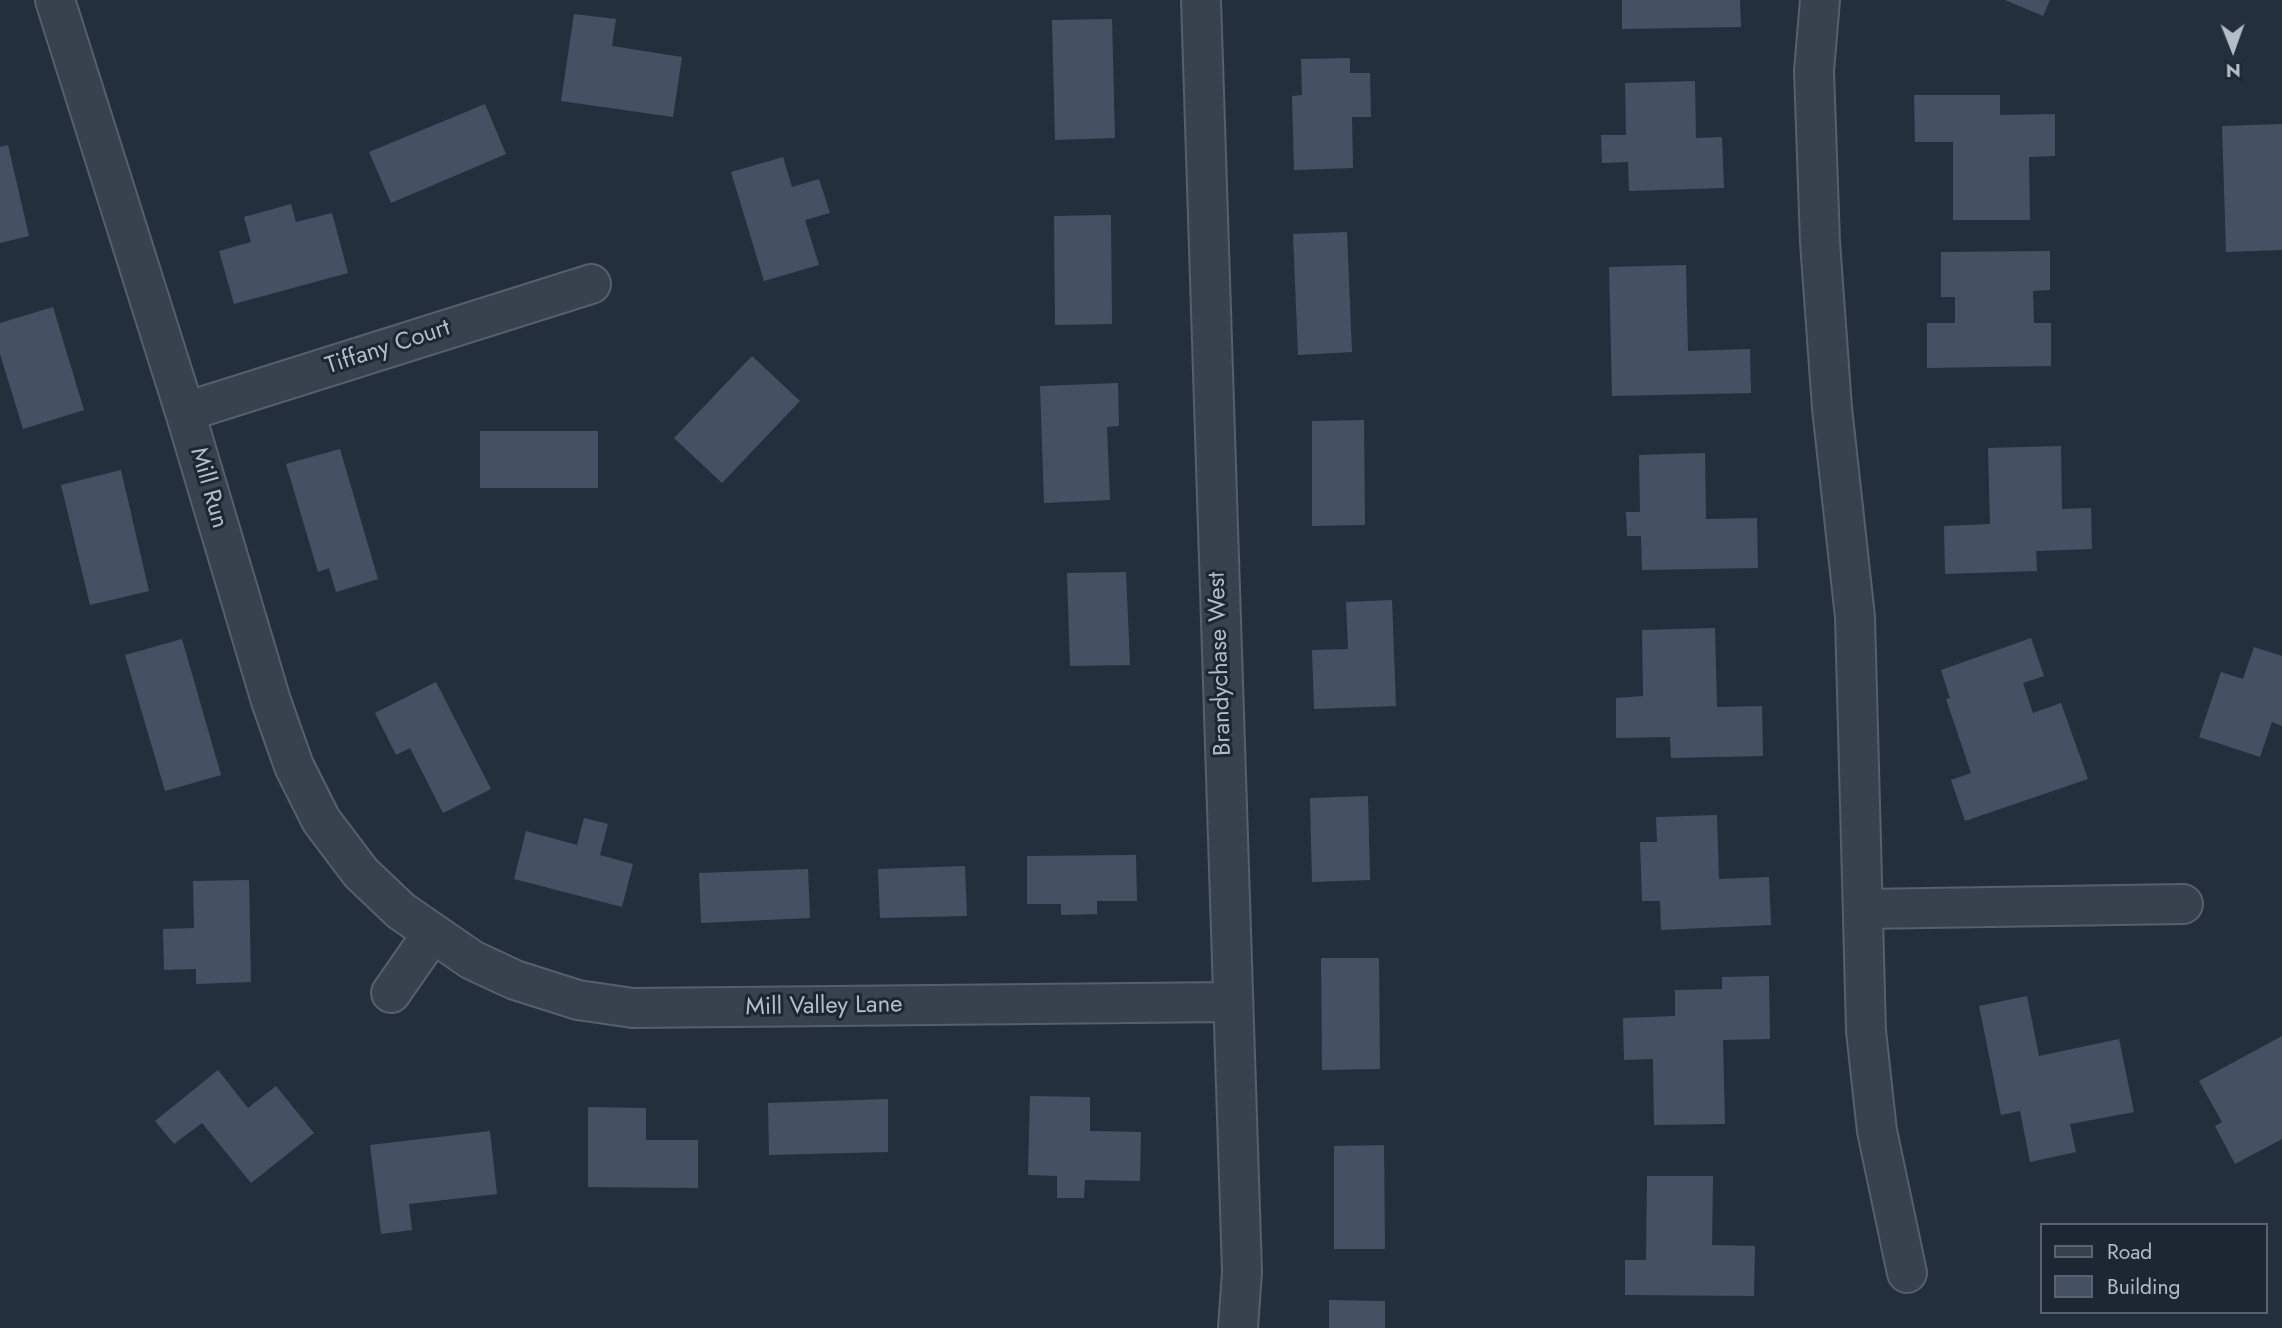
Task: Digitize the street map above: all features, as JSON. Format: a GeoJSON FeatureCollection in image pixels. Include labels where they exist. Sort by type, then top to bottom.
{"type":"FeatureCollection","features":[{"type":"Feature","properties":{"kind":"street","name":"Mill Run"},"geometry":{"type":"LineString","coordinates":[[55,0],[186,412],[267,688],[294,766],[321,820],[361,873],[401,911],[432,934]]}},
{"type":"Feature","properties":{"kind":"street","name":"Brandychase West"},"geometry":{"type":"LineString","coordinates":[[1201,0],[1242,1272],[1238,1328]]}},
{"type":"Feature","properties":{"kind":"street"},"geometry":{"type":"LineString","coordinates":[[1820,0],[1814,71],[1820,243],[1832,408],[1855,617],[1866,1031],[1877,1131],[1907,1273]]}},
{"type":"Feature","properties":{"kind":"street","name":"Tiffany Court"},"geometry":{"type":"LineString","coordinates":[[186,412],[591,284]]}},
{"type":"Feature","properties":{"kind":"street"},"geometry":{"type":"LineString","coordinates":[[1863,909],[2183,904]]}},
{"type":"Feature","properties":{"kind":"street","name":"Mill Valley Lane"},"geometry":{"type":"LineString","coordinates":[[432,934],[472,960],[515,980],[578,1000],[633,1008],[1232,1002]]}},
{"type":"Feature","properties":{"kind":"street"},"geometry":{"type":"LineString","coordinates":[[391,993],[432,934]]}},
{"type":"Feature","properties":{"kind":"building"},"geometry":{"type":"Polygon","coordinates":[[[1622,0],[1740,0],[1741,27],[1622,29],[1622,0]]]}},
{"type":"Feature","properties":{"kind":"building"},"geometry":{"type":"Polygon","coordinates":[[[2005,0],[2050,0],[2043,16],[2005,0]]]}},
{"type":"Feature","properties":{"kind":"building"},"geometry":{"type":"Polygon","coordinates":[[[574,14],[616,19],[612,46],[682,57],[673,117],[561,101],[574,14]]]}},
{"type":"Feature","properties":{"kind":"building"},"geometry":{"type":"Polygon","coordinates":[[[1112,19],[1115,138],[1055,140],[1052,20],[1112,19]]]}},
{"type":"Feature","properties":{"kind":"building"},"geometry":{"type":"Polygon","coordinates":[[[1350,58],[1350,73],[1370,73],[1371,117],[1352,117],[1353,168],[1294,170],[1292,96],[1302,95],[1301,59],[1350,58]]]}},
{"type":"Feature","properties":{"kind":"building"},"geometry":{"type":"Polygon","coordinates":[[[1695,81],[1696,138],[1722,137],[1724,188],[1629,191],[1628,162],[1602,163],[1601,135],[1626,135],[1625,83],[1695,81]]]}},
{"type":"Feature","properties":{"kind":"building"},"geometry":{"type":"Polygon","coordinates":[[[1914,95],[2000,95],[2000,115],[2055,114],[2055,156],[2029,157],[2030,220],[1953,220],[1953,142],[1915,142],[1914,95]]]}},
{"type":"Feature","properties":{"kind":"building"},"geometry":{"type":"Polygon","coordinates":[[[485,104],[506,154],[391,203],[369,152],[485,104]]]}},
{"type":"Feature","properties":{"kind":"building"},"geometry":{"type":"Polygon","coordinates":[[[2282,124],[2282,250],[2226,252],[2222,126],[2282,124]]]}},
{"type":"Feature","properties":{"kind":"building"},"geometry":{"type":"Polygon","coordinates":[[[8,145],[29,236],[0,243],[0,147],[8,145]]]}},
{"type":"Feature","properties":{"kind":"building"},"geometry":{"type":"Polygon","coordinates":[[[783,157],[792,187],[819,179],[830,213],[805,220],[819,265],[764,281],[731,172],[783,157]]]}},
{"type":"Feature","properties":{"kind":"building"},"geometry":{"type":"Polygon","coordinates":[[[291,204],[296,222],[332,213],[348,273],[234,304],[219,251],[251,242],[244,217],[291,204]]]}},
{"type":"Feature","properties":{"kind":"building"},"geometry":{"type":"Polygon","coordinates":[[[1111,215],[1112,324],[1055,325],[1054,216],[1111,215]]]}},
{"type":"Feature","properties":{"kind":"building"},"geometry":{"type":"Polygon","coordinates":[[[1347,232],[1352,352],[1298,355],[1293,234],[1347,232]]]}},
{"type":"Feature","properties":{"kind":"building"},"geometry":{"type":"Polygon","coordinates":[[[2050,251],[2050,290],[2033,291],[2034,323],[2051,323],[2051,366],[1927,368],[1927,323],[1955,323],[1955,297],[1941,297],[1941,252],[2050,251]]]}},
{"type":"Feature","properties":{"kind":"building"},"geometry":{"type":"Polygon","coordinates":[[[1686,265],[1688,351],[1750,349],[1751,393],[1612,396],[1609,267],[1686,265]]]}},
{"type":"Feature","properties":{"kind":"building"},"geometry":{"type":"Polygon","coordinates":[[[53,307],[84,410],[23,429],[0,354],[0,323],[53,307]]]}},
{"type":"Feature","properties":{"kind":"building"},"geometry":{"type":"Polygon","coordinates":[[[752,356],[800,401],[722,483],[674,438],[752,356]]]}},
{"type":"Feature","properties":{"kind":"building"},"geometry":{"type":"Polygon","coordinates":[[[1118,383],[1119,426],[1107,427],[1110,500],[1044,503],[1040,386],[1118,383]]]}},
{"type":"Feature","properties":{"kind":"building"},"geometry":{"type":"Polygon","coordinates":[[[1364,420],[1365,525],[1312,526],[1312,421],[1364,420]]]}},
{"type":"Feature","properties":{"kind":"building"},"geometry":{"type":"Polygon","coordinates":[[[480,431],[598,431],[598,488],[480,488],[480,431]]]}},
{"type":"Feature","properties":{"kind":"building"},"geometry":{"type":"Polygon","coordinates":[[[2061,446],[2062,509],[2091,508],[2092,549],[2036,551],[2037,571],[1945,574],[1944,526],[1990,524],[1988,448],[2061,446]]]}},
{"type":"Feature","properties":{"kind":"building"},"geometry":{"type":"Polygon","coordinates":[[[340,449],[378,579],[336,592],[329,568],[318,572],[286,464],[340,449]]]}},
{"type":"Feature","properties":{"kind":"building"},"geometry":{"type":"Polygon","coordinates":[[[1705,453],[1706,519],[1757,518],[1758,568],[1642,570],[1641,536],[1627,536],[1626,512],[1640,512],[1639,455],[1705,453]]]}},
{"type":"Feature","properties":{"kind":"building"},"geometry":{"type":"Polygon","coordinates":[[[121,470],[149,591],[90,605],[61,485],[121,470]]]}},
{"type":"Feature","properties":{"kind":"building"},"geometry":{"type":"Polygon","coordinates":[[[1126,572],[1130,665],[1070,666],[1067,573],[1126,572]]]}},
{"type":"Feature","properties":{"kind":"building"},"geometry":{"type":"Polygon","coordinates":[[[1392,600],[1396,706],[1314,709],[1312,650],[1348,649],[1346,602],[1392,600]]]}},
{"type":"Feature","properties":{"kind":"building"},"geometry":{"type":"Polygon","coordinates":[[[1715,628],[1717,707],[1762,706],[1763,756],[1671,758],[1670,737],[1616,738],[1616,698],[1643,696],[1642,630],[1715,628]]]}},
{"type":"Feature","properties":{"kind":"building"},"geometry":{"type":"Polygon","coordinates":[[[2031,638],[2044,676],[2023,683],[2033,713],[2061,703],[2088,779],[1965,821],[1951,780],[1971,773],[1946,699],[1950,698],[1941,670],[2031,638]]]}},
{"type":"Feature","properties":{"kind":"building"},"geometry":{"type":"Polygon","coordinates":[[[182,639],[221,775],[165,791],[125,655],[182,639]]]}},
{"type":"Feature","properties":{"kind":"building"},"geometry":{"type":"Polygon","coordinates":[[[2254,647],[2282,656],[2282,726],[2272,722],[2260,757],[2199,737],[2221,672],[2243,679],[2254,647]]]}},
{"type":"Feature","properties":{"kind":"building"},"geometry":{"type":"Polygon","coordinates":[[[436,682],[491,789],[443,813],[410,748],[396,755],[375,713],[436,682]]]}},
{"type":"Feature","properties":{"kind":"building"},"geometry":{"type":"Polygon","coordinates":[[[1368,796],[1370,880],[1312,882],[1310,798],[1368,796]]]}},
{"type":"Feature","properties":{"kind":"building"},"geometry":{"type":"Polygon","coordinates":[[[1717,815],[1719,879],[1769,877],[1771,925],[1661,930],[1660,901],[1642,901],[1640,842],[1657,842],[1656,817],[1717,815]]]}},
{"type":"Feature","properties":{"kind":"building"},"geometry":{"type":"Polygon","coordinates":[[[584,818],[608,824],[600,855],[633,864],[622,907],[514,879],[526,831],[577,845],[584,818]]]}},
{"type":"Feature","properties":{"kind":"building"},"geometry":{"type":"Polygon","coordinates":[[[1136,855],[1137,901],[1097,901],[1097,914],[1061,915],[1061,904],[1027,904],[1027,856],[1136,855]]]}},
{"type":"Feature","properties":{"kind":"building"},"geometry":{"type":"Polygon","coordinates":[[[965,866],[967,916],[880,918],[878,869],[965,866]]]}},
{"type":"Feature","properties":{"kind":"building"},"geometry":{"type":"Polygon","coordinates":[[[808,869],[810,918],[701,923],[699,873],[808,869]]]}},
{"type":"Feature","properties":{"kind":"building"},"geometry":{"type":"Polygon","coordinates":[[[249,880],[251,982],[196,984],[196,969],[164,970],[163,929],[194,928],[193,881],[249,880]]]}},
{"type":"Feature","properties":{"kind":"building"},"geometry":{"type":"Polygon","coordinates":[[[1321,958],[1379,958],[1380,1069],[1322,1070],[1321,958]]]}},
{"type":"Feature","properties":{"kind":"building"},"geometry":{"type":"Polygon","coordinates":[[[1769,976],[1770,1039],[1723,1040],[1725,1124],[1654,1125],[1653,1059],[1624,1060],[1623,1018],[1675,1016],[1675,990],[1722,989],[1722,977],[1769,976]]]}},
{"type":"Feature","properties":{"kind":"building"},"geometry":{"type":"Polygon","coordinates":[[[2027,996],[2039,1056],[2119,1039],[2134,1112],[2070,1124],[2076,1152],[2030,1162],[2020,1111],[2001,1115],[1979,1006],[2027,996]]]}},
{"type":"Feature","properties":{"kind":"building"},"geometry":{"type":"Polygon","coordinates":[[[2282,1036],[2282,1139],[2235,1164],[2215,1126],[2222,1122],[2199,1081],[2282,1036]]]}},
{"type":"Feature","properties":{"kind":"building"},"geometry":{"type":"Polygon","coordinates":[[[218,1070],[248,1108],[276,1086],[314,1133],[251,1183],[202,1123],[174,1144],[155,1121],[218,1070]]]}},
{"type":"Feature","properties":{"kind":"building"},"geometry":{"type":"Polygon","coordinates":[[[1030,1096],[1090,1097],[1090,1131],[1141,1132],[1140,1181],[1085,1180],[1084,1198],[1057,1198],[1057,1176],[1028,1175],[1030,1096]]]}},
{"type":"Feature","properties":{"kind":"building"},"geometry":{"type":"Polygon","coordinates":[[[888,1099],[888,1152],[769,1155],[768,1103],[888,1099]]]}},
{"type":"Feature","properties":{"kind":"building"},"geometry":{"type":"Polygon","coordinates":[[[588,1107],[646,1108],[646,1140],[698,1140],[698,1188],[588,1187],[588,1107]]]}},
{"type":"Feature","properties":{"kind":"building"},"geometry":{"type":"Polygon","coordinates":[[[490,1131],[497,1194],[409,1204],[412,1230],[381,1234],[370,1145],[490,1131]]]}},
{"type":"Feature","properties":{"kind":"building"},"geometry":{"type":"Polygon","coordinates":[[[1384,1145],[1385,1249],[1334,1249],[1334,1146],[1384,1145]]]}},
{"type":"Feature","properties":{"kind":"building"},"geometry":{"type":"Polygon","coordinates":[[[1647,1176],[1713,1176],[1712,1245],[1755,1246],[1754,1296],[1625,1295],[1625,1260],[1646,1260],[1647,1176]]]}},
{"type":"Feature","properties":{"kind":"building"},"geometry":{"type":"Polygon","coordinates":[[[1329,1300],[1385,1301],[1385,1328],[1329,1328],[1329,1300]]]}}]}
